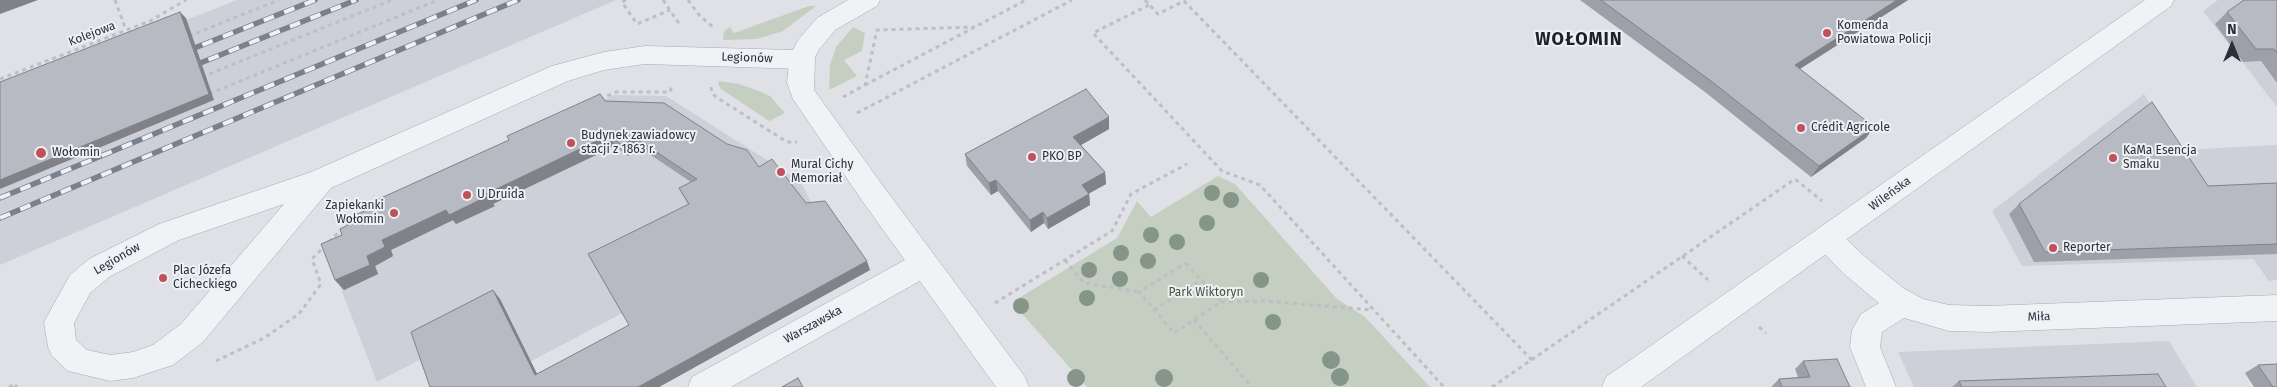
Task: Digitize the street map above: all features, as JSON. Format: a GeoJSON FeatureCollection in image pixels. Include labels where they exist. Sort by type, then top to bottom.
{"type":"FeatureCollection","features":[{"type":"Feature","properties":{"kind":"street"},"geometry":{"type":"LineString","coordinates":[[868,0],[826,24],[807,47],[802,60],[800,83],[802,92],[1014,387]]}},
{"type":"Feature","properties":{"kind":"street","name":"Wileńska"},"geometry":{"type":"LineString","coordinates":[[1617,387],[2162,0]]}},
{"type":"Feature","properties":{"kind":"street","name":"Legionów"},"geometry":{"type":"LineString","coordinates":[[321,180],[192,333],[162,356],[133,365],[110,368],[79,362],[63,347],[59,332],[59,322],[80,284],[99,268],[169,232],[321,180],[562,73],[604,61],[646,55],[802,60]]}},
{"type":"Feature","properties":{"kind":"street","name":"Miła"},"geometry":{"type":"LineString","coordinates":[[1827,238],[1868,277],[1903,303],[1931,315],[1965,320],[2277,308]]}},
{"type":"Feature","properties":{"kind":"street","name":"Warszawska"},"geometry":{"type":"LineString","coordinates":[[703,387],[924,264]]}},
{"type":"Feature","properties":{"kind":"street"},"geometry":{"type":"LineString","coordinates":[[1882,387],[1868,356],[1865,338],[1871,323],[1903,303]]}},
{"type":"Feature","properties":{"kind":"path"},"geometry":{"type":"LineString","coordinates":[[114,0],[126,30]]}},
{"type":"Feature","properties":{"kind":"path","name":"Kolejowa"},"geometry":{"type":"LineString","coordinates":[[0,79],[126,30],[170,11],[186,0]]}},
{"type":"Feature","properties":{"kind":"path"},"geometry":{"type":"LineString","coordinates":[[180,39],[279,0]]}},
{"type":"Feature","properties":{"kind":"path"},"geometry":{"type":"LineString","coordinates":[[193,81],[392,0]]}},
{"type":"Feature","properties":{"kind":"path"},"geometry":{"type":"LineString","coordinates":[[209,94],[438,0]]}},
{"type":"Feature","properties":{"kind":"path"},"geometry":{"type":"LineString","coordinates":[[626,0],[622,2],[637,24],[670,10]]}},
{"type":"Feature","properties":{"kind":"path"},"geometry":{"type":"LineString","coordinates":[[663,0],[684,30]]}},
{"type":"Feature","properties":{"kind":"path"},"geometry":{"type":"LineString","coordinates":[[688,0],[715,31]]}},
{"type":"Feature","properties":{"kind":"path"},"geometry":{"type":"LineString","coordinates":[[840,98],[1026,0]]}},
{"type":"Feature","properties":{"kind":"path"},"geometry":{"type":"LineString","coordinates":[[853,115],[1072,0]]}},
{"type":"Feature","properties":{"kind":"path"},"geometry":{"type":"LineString","coordinates":[[1145,0],[1158,14],[1184,1],[1532,360]]}},
{"type":"Feature","properties":{"kind":"path"},"geometry":{"type":"LineString","coordinates":[[1149,5],[1093,33],[1222,172],[1260,185],[1444,387]]}},
{"type":"Feature","properties":{"kind":"path"},"geometry":{"type":"LineString","coordinates":[[865,85],[877,30],[975,27]]}},
{"type":"Feature","properties":{"kind":"path"},"geometry":{"type":"LineString","coordinates":[[598,100],[616,92],[670,92],[674,79]]}},
{"type":"Feature","properties":{"kind":"path"},"geometry":{"type":"LineString","coordinates":[[711,81],[710,88],[716,97],[787,142],[800,142]]}},
{"type":"Feature","properties":{"kind":"path"},"geometry":{"type":"LineString","coordinates":[[994,303],[1112,231],[1131,194],[1187,164]]}},
{"type":"Feature","properties":{"kind":"path"},"geometry":{"type":"LineString","coordinates":[[1492,387],[1795,179],[1822,201]]}},
{"type":"Feature","properties":{"kind":"path"},"geometry":{"type":"LineString","coordinates":[[212,363],[264,338],[299,314],[321,284],[312,258],[366,206],[375,202]]}},
{"type":"Feature","properties":{"kind":"path"},"geometry":{"type":"LineString","coordinates":[[1682,256],[1712,284]]}},
{"type":"Feature","properties":{"kind":"path"},"geometry":{"type":"LineString","coordinates":[[1065,260],[1084,283],[1139,292],[1174,333],[1221,302],[1265,301],[1374,310]]}},
{"type":"Feature","properties":{"kind":"path"},"geometry":{"type":"LineString","coordinates":[[1139,292],[1186,263],[1221,302]]}},
{"type":"Feature","properties":{"kind":"path"},"geometry":{"type":"LineString","coordinates":[[1154,310],[1201,280]]}},
{"type":"Feature","properties":{"kind":"path"},"geometry":{"type":"LineString","coordinates":[[1194,320],[1252,387]]}},
{"type":"Feature","properties":{"kind":"path"},"geometry":{"type":"LineString","coordinates":[[1758,326],[1766,333]]}},
{"type":"Feature","properties":{"kind":"path"},"geometry":{"type":"LineString","coordinates":[[9,387],[16,384],[16,387]]}},
{"type":"Feature","properties":{"kind":"shaded area"},"geometry":{"type":"Polygon","coordinates":[[[237,0],[616,0],[0,265],[0,93],[237,0]]]}},
{"type":"Feature","properties":{"kind":"shaded area"},"geometry":{"type":"Polygon","coordinates":[[[2218,0],[2277,0],[2277,107],[2203,11],[2218,0]]]}},
{"type":"Feature","properties":{"kind":"shaded area"},"geometry":{"type":"Polygon","coordinates":[[[2144,94],[2181,150],[2277,145],[2277,280],[2269,281],[2253,259],[2022,266],[1992,211],[2144,94]]]}},
{"type":"Feature","properties":{"kind":"shaded area"},"geometry":{"type":"Polygon","coordinates":[[[614,95],[666,96],[800,181],[816,211],[482,387],[431,387],[419,360],[377,382],[326,250],[367,208],[614,95]]]}},
{"type":"Feature","properties":{"kind":"shaded area"},"geometry":{"type":"Polygon","coordinates":[[[2169,341],[2197,387],[1914,387],[1898,352],[2169,341]]]}},
{"type":"Feature","properties":{"kind":"green space"},"geometry":{"type":"Polygon","coordinates":[[[809,6],[816,6],[783,31],[757,39],[723,40],[724,31],[730,27],[734,33],[809,6]]]}},
{"type":"Feature","properties":{"kind":"green space"},"geometry":{"type":"Polygon","coordinates":[[[853,27],[865,33],[862,51],[844,60],[857,76],[829,90],[830,65],[836,47],[853,27]]]}},
{"type":"Feature","properties":{"kind":"green space"},"geometry":{"type":"Polygon","coordinates":[[[719,81],[739,84],[770,96],[785,113],[769,121],[721,89],[718,84],[719,81]]]}},
{"type":"Feature","properties":{"kind":"green space","name":"Park Wiktoryn"},"geometry":{"type":"Polygon","coordinates":[[[1218,176],[1235,184],[1337,299],[1365,317],[1430,387],[1087,387],[1016,307],[1019,298],[1117,238],[1137,201],[1151,217],[1218,176]]]}},
{"type":"Feature","properties":{"kind":"building"},"geometry":{"type":"Polygon","coordinates":[[[1601,0],[1897,0],[1795,65],[1874,127],[1819,166],[1711,81],[1601,0]]]}},
{"type":"Feature","properties":{"kind":"building"},"geometry":{"type":"Polygon","coordinates":[[[2244,0],[2277,0],[2277,53],[2274,49],[2256,49],[2227,12],[2244,0]]]}},
{"type":"Feature","properties":{"kind":"building"},"geometry":{"type":"Polygon","coordinates":[[[180,12],[209,94],[0,180],[0,82],[180,12]]]}},
{"type":"Feature","properties":{"kind":"building","name":"PKO BP"},"geometry":{"type":"Polygon","coordinates":[[[1086,89],[1109,117],[1073,137],[1105,172],[1082,185],[1089,194],[1047,218],[1043,212],[1030,220],[996,180],[989,183],[965,154],[1086,89]]]}},
{"type":"Feature","properties":{"kind":"building"},"geometry":{"type":"Polygon","coordinates":[[[600,94],[605,101],[664,103],[727,144],[747,150],[759,167],[772,159],[806,203],[825,201],[867,261],[638,387],[430,387],[411,332],[493,290],[535,375],[629,325],[588,254],[689,204],[679,188],[697,179],[634,137],[623,146],[609,135],[486,194],[488,196],[449,215],[446,210],[382,240],[385,247],[367,256],[370,265],[335,280],[321,244],[342,235],[340,229],[350,224],[348,218],[372,208],[370,203],[509,140],[507,136],[600,94]]]}},
{"type":"Feature","properties":{"kind":"building"},"geometry":{"type":"Polygon","coordinates":[[[2152,102],[2208,186],[2277,183],[2277,244],[2045,252],[2019,204],[2152,102]]]}},
{"type":"Feature","properties":{"kind":"building"},"geometry":{"type":"Polygon","coordinates":[[[1837,359],[1850,387],[1782,387],[1779,379],[1810,377],[1803,361],[1837,359]]]}},
{"type":"Feature","properties":{"kind":"building"},"geometry":{"type":"Polygon","coordinates":[[[2277,364],[2277,387],[2273,387],[2258,365],[2277,364]]]}},
{"type":"Feature","properties":{"kind":"building"},"geometry":{"type":"Polygon","coordinates":[[[2158,374],[2166,387],[1962,387],[1959,381],[2158,374]]]}},
{"type":"Feature","properties":{"kind":"building"},"geometry":{"type":"Polygon","coordinates":[[[798,378],[803,387],[782,387],[798,378]]]}},
{"type":"Feature","properties":{"kind":"railway"},"geometry":{"type":"LineString","coordinates":[[182,53],[315,0]]}},
{"type":"Feature","properties":{"kind":"railway"},"geometry":{"type":"LineString","coordinates":[[188,68],[356,0]]}},
{"type":"Feature","properties":{"kind":"railway"},"geometry":{"type":"LineString","coordinates":[[0,198],[476,0]]}},
{"type":"Feature","properties":{"kind":"railway"},"geometry":{"type":"LineString","coordinates":[[0,218],[518,0]]}},
{"type":"Feature","properties":{"kind":"place","name":"Komenda Powiatowa Policji"},"geometry":{"type":"Point","coordinates":[1827,33]}},
{"type":"Feature","properties":{"kind":"place","name":"Crédit Agricole"},"geometry":{"type":"Point","coordinates":[1801,128]}},
{"type":"Feature","properties":{"kind":"place","name":"Budynek zawiadowcy stacji z 1863 r."},"geometry":{"type":"Point","coordinates":[571,143]}},
{"type":"Feature","properties":{"kind":"place","name":"Wołomin"},"geometry":{"type":"Point","coordinates":[41,153]}},
{"type":"Feature","properties":{"kind":"place","name":"PKO BP"},"geometry":{"type":"Point","coordinates":[1032,157]}},
{"type":"Feature","properties":{"kind":"place","name":"KaMa Esencja Smaku"},"geometry":{"type":"Point","coordinates":[2113,158]}},
{"type":"Feature","properties":{"kind":"place","name":"Mural Cichy Memoriał"},"geometry":{"type":"Point","coordinates":[781,172]}},
{"type":"Feature","properties":{"kind":"place","name":"U Druida"},"geometry":{"type":"Point","coordinates":[467,195]}},
{"type":"Feature","properties":{"kind":"place","name":"Zapiekanki Wołomin"},"geometry":{"type":"Point","coordinates":[394,213]}},
{"type":"Feature","properties":{"kind":"place","name":"Reporter"},"geometry":{"type":"Point","coordinates":[2053,248]}},
{"type":"Feature","properties":{"kind":"place","name":"Plac Józefa Cicheckiego"},"geometry":{"type":"Point","coordinates":[163,278]}},
{"type":"Feature","properties":{"kind":"district","name":"WOŁOMIN"},"geometry":{"type":"Point","coordinates":[1579,40]}}]}
